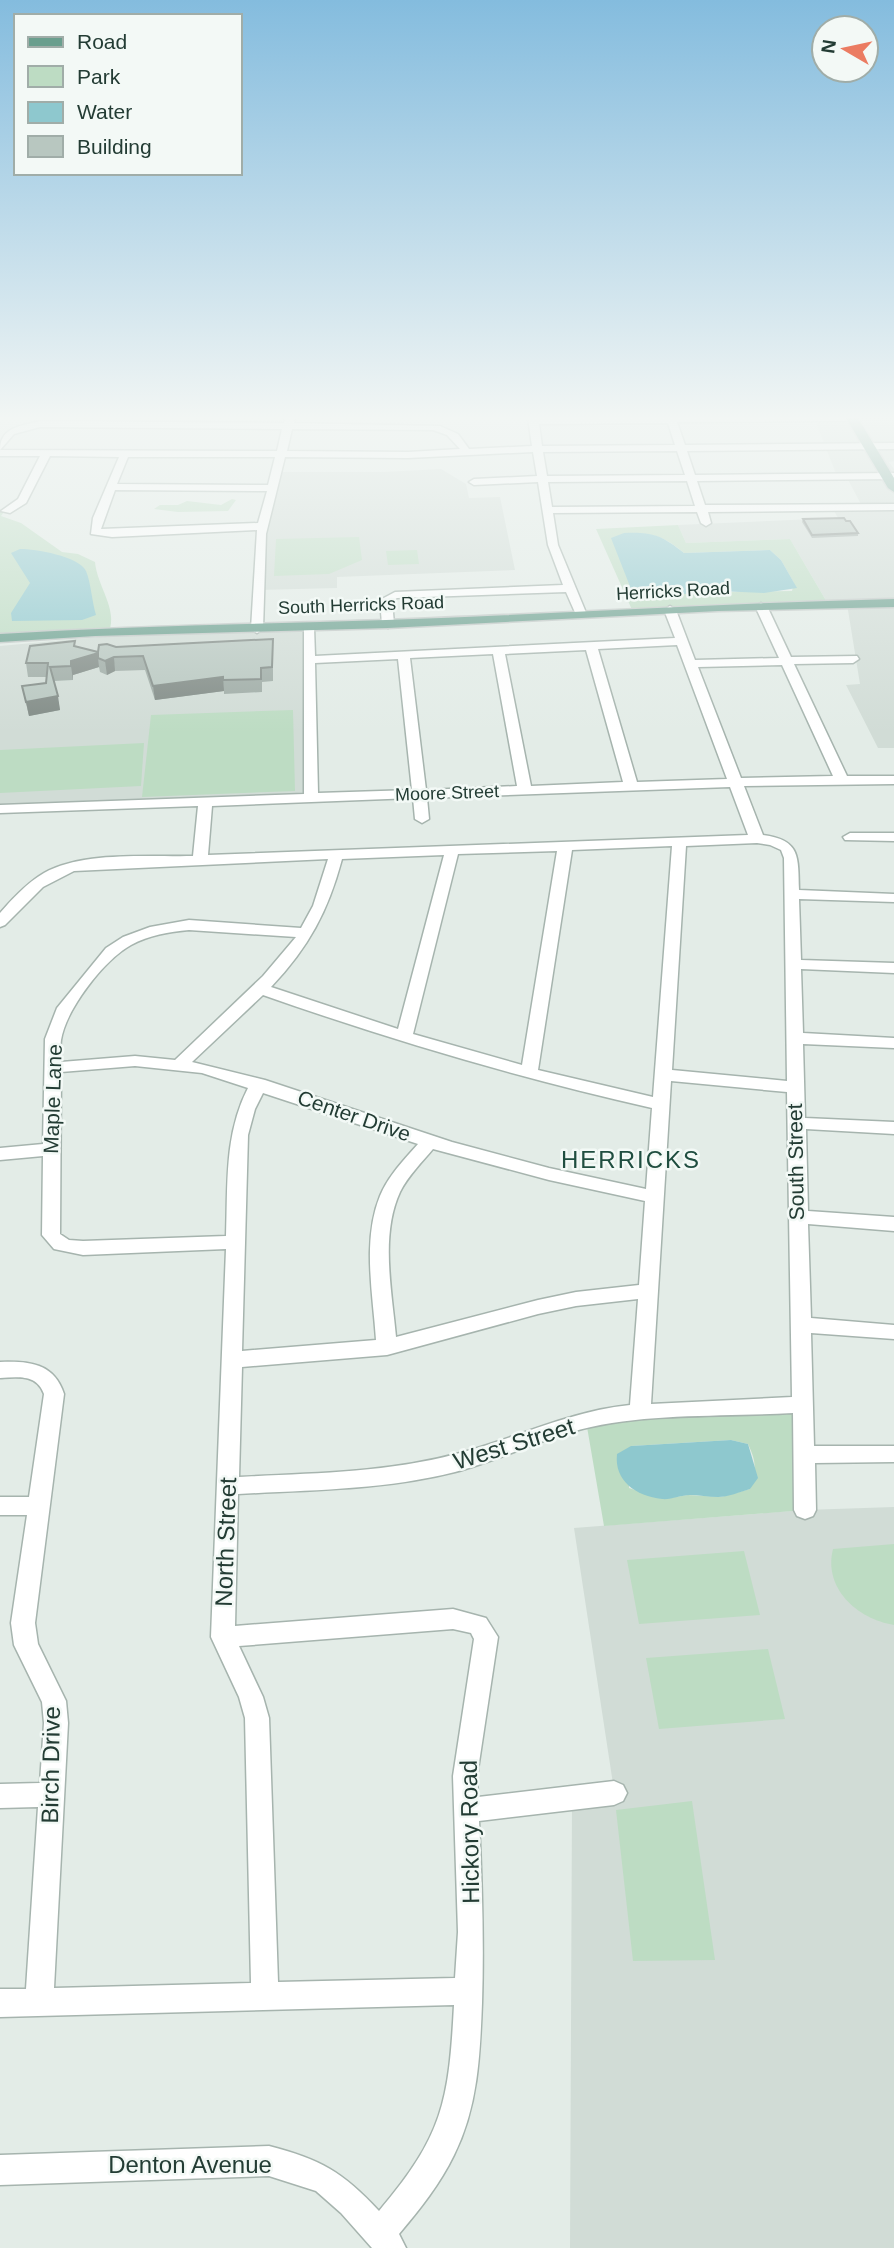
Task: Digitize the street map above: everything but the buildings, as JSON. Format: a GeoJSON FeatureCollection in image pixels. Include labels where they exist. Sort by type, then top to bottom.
{"type":"FeatureCollection","features":[{"type":"Feature","properties":{"kind":"main road","name":"Herricks Road"},"geometry":{"type":"LineString","coordinates":[[581,615],[894,603]]}},
{"type":"Feature","properties":{"kind":"main road","name":"South Herricks Road"},"geometry":{"type":"LineString","coordinates":[[0,637],[581,615]]}},
{"type":"Feature","properties":{"kind":"main road","name":"South Herricks Road"},"geometry":{"type":"LineString","coordinates":[[0,646],[143,633]]}},
{"type":"Feature","properties":{"kind":"street"},"geometry":{"type":"LineString","coordinates":[[98,523],[95,532],[112,534],[263,526]]}},
{"type":"Feature","properties":{"kind":"street"},"geometry":{"type":"LineString","coordinates":[[257,629],[264,523]]}},
{"type":"Feature","properties":{"kind":"street"},"geometry":{"type":"LineString","coordinates":[[550,523],[553,545],[581,615]]}},
{"type":"Feature","properties":{"kind":"street"},"geometry":{"type":"LineString","coordinates":[[388,624],[386,600],[395,595],[570,588]]}},
{"type":"Feature","properties":{"kind":"street"},"geometry":{"type":"LineString","coordinates":[[761,606],[842,780]]}},
{"type":"Feature","properties":{"kind":"street"},"geometry":{"type":"LineString","coordinates":[[0,922],[42,878],[86,864],[757,839],[670,610]]}},
{"type":"Feature","properties":{"kind":"street"},"geometry":{"type":"LineString","coordinates":[[308,627],[311,798]]}},
{"type":"Feature","properties":{"kind":"street"},"geometry":{"type":"LineString","coordinates":[[309,660],[682,641]]}},
{"type":"Feature","properties":{"kind":"street"},"geometry":{"type":"LineString","coordinates":[[591,645],[631,786]]}},
{"type":"Feature","properties":{"kind":"street"},"geometry":{"type":"LineString","coordinates":[[498,650],[525,790]]}},
{"type":"Feature","properties":{"kind":"street"},"geometry":{"type":"LineString","coordinates":[[404,655],[422,819]]}},
{"type":"Feature","properties":{"kind":"street"},"geometry":{"type":"LineString","coordinates":[[691,664],[853,659]]}},
{"type":"Feature","properties":{"kind":"street","name":"Moore Street"},"geometry":{"type":"LineString","coordinates":[[0,809],[631,786],[894,780]]}},
{"type":"Feature","properties":{"kind":"street"},"geometry":{"type":"LineString","coordinates":[[200,860],[205,802]]}},
{"type":"Feature","properties":{"kind":"street"},"geometry":{"type":"LineString","coordinates":[[850,837],[894,837]]}},
{"type":"Feature","properties":{"kind":"street","name":"South Street"},"geometry":{"type":"LineString","coordinates":[[757,839],[773,841],[789,850],[805,1510]]}},
{"type":"Feature","properties":{"kind":"street"},"geometry":{"type":"LineString","coordinates":[[640,1414],[679,843]]}},
{"type":"Feature","properties":{"kind":"street"},"geometry":{"type":"LineString","coordinates":[[529,1074],[565,847]]}},
{"type":"Feature","properties":{"kind":"street"},"geometry":{"type":"LineString","coordinates":[[404,1038],[452,851]]}},
{"type":"Feature","properties":{"kind":"street"},"geometry":{"type":"LineString","coordinates":[[180,1064],[259,988],[305,933],[321,905],[336,856]]}},
{"type":"Feature","properties":{"kind":"street"},"geometry":{"type":"LineString","coordinates":[[792,894],[894,898]]}},
{"type":"Feature","properties":{"kind":"street","name":"Maple Lane"},"geometry":{"type":"LineString","coordinates":[[235,1242],[83,1248],[60,1244],[51,1236],[53,1039],[65,1008],[111,951],[128,940],[155,930],[189,925],[305,933]]}},
{"type":"Feature","properties":{"kind":"street"},"geometry":{"type":"LineString","coordinates":[[793,964],[894,968]]}},
{"type":"Feature","properties":{"kind":"street"},"geometry":{"type":"LineString","coordinates":[[259,988],[404,1038],[529,1074],[661,1104]]}},
{"type":"Feature","properties":{"kind":"street"},"geometry":{"type":"LineString","coordinates":[[795,1038],[894,1043]]}},
{"type":"Feature","properties":{"kind":"street","name":"Center Drive"},"geometry":{"type":"LineString","coordinates":[[51,1068],[135,1061],[204,1068],[430,1142],[549,1174],[654,1196]]}},
{"type":"Feature","properties":{"kind":"street"},"geometry":{"type":"LineString","coordinates":[[663,1075],[795,1087]]}},
{"type":"Feature","properties":{"kind":"street","name":"North Street"},"geometry":{"type":"LineString","coordinates":[[259,1084],[246,1109],[239,1135],[223,1637],[251,1697],[257,1718],[265,1997]]}},
{"type":"Feature","properties":{"kind":"street"},"geometry":{"type":"LineString","coordinates":[[796,1123],[894,1128]]}},
{"type":"Feature","properties":{"kind":"street"},"geometry":{"type":"LineString","coordinates":[[387,1347],[381,1243],[383,1212],[398,1180],[430,1142]]}},
{"type":"Feature","properties":{"kind":"street"},"geometry":{"type":"LineString","coordinates":[[0,1154],[51,1149]]}},
{"type":"Feature","properties":{"kind":"street"},"geometry":{"type":"LineString","coordinates":[[797,1217],[894,1224]]}},
{"type":"Feature","properties":{"kind":"street"},"geometry":{"type":"LineString","coordinates":[[231,1360],[387,1347],[538,1307],[649,1291]]}},
{"type":"Feature","properties":{"kind":"street"},"geometry":{"type":"LineString","coordinates":[[801,1325],[894,1332]]}},
{"type":"Feature","properties":{"kind":"street","name":"Birch Drive"},"geometry":{"type":"LineString","coordinates":[[0,1370],[37,1371],[46,1377],[54,1394],[23,1623],[26,1644],[54,1700],[56,1724],[39,2002]]}},
{"type":"Feature","properties":{"kind":"street","name":"West Street"},"geometry":{"type":"LineString","coordinates":[[228,1486],[384,1475],[434,1468],[612,1415],[801,1405]]}},
{"type":"Feature","properties":{"kind":"street"},"geometry":{"type":"LineString","coordinates":[[803,1455],[894,1454]]}},
{"type":"Feature","properties":{"kind":"street"},"geometry":{"type":"LineString","coordinates":[[0,1506],[38,1506]]}},
{"type":"Feature","properties":{"kind":"street","name":"Hickory Road"},"geometry":{"type":"LineString","coordinates":[[223,1637],[453,1619],[478,1625],[486,1637],[466,1774],[465,1811],[471,1895],[465,2070],[454,2119],[433,2166],[386,2241]]}},
{"type":"Feature","properties":{"kind":"street"},"geometry":{"type":"LineString","coordinates":[[465,1811],[614,1793]]}},
{"type":"Feature","properties":{"kind":"street"},"geometry":{"type":"LineString","coordinates":[[0,1796],[52,1795]]}},
{"type":"Feature","properties":{"kind":"street"},"geometry":{"type":"LineString","coordinates":[[0,2003],[469,1991]]}},
{"type":"Feature","properties":{"kind":"street","name":"Denton Avenue"},"geometry":{"type":"LineString","coordinates":[[0,2170],[236,2160],[269,2161],[297,2168],[327,2182],[386,2241]]}},
{"type":"Feature","properties":{"kind":"shaded area"},"geometry":{"type":"Polygon","coordinates":[[[267,523],[505,523],[515,570],[337,577],[337,588],[258,590],[259,562],[267,523]]]}},
{"type":"Feature","properties":{"kind":"shaded area"},"geometry":{"type":"Polygon","coordinates":[[[894,523],[894,748],[878,748],[846,685],[860,684],[847,604],[828,604],[790,539],[686,543],[678,525],[894,523]]]}},
{"type":"Feature","properties":{"kind":"shaded area"},"geometry":{"type":"Polygon","coordinates":[[[308,627],[311,798],[0,809],[0,646],[143,633],[308,627]]]}},
{"type":"Feature","properties":{"kind":"shaded area"},"geometry":{"type":"Polygon","coordinates":[[[894,1507],[894,2248],[570,2248],[572,1802],[615,1797],[574,1528],[805,1510],[894,1507]]]}},
{"type":"Feature","properties":{"kind":"green space"},"geometry":{"type":"Polygon","coordinates":[[[0,523],[21,523],[62,552],[78,554],[95,562],[111,615],[109,632],[0,635],[0,523]]]}},
{"type":"Feature","properties":{"kind":"green space"},"geometry":{"type":"Polygon","coordinates":[[[678,525],[686,543],[790,539],[828,604],[633,612],[596,529],[678,525]],[[624,533],[633,594],[792,591],[794,583],[781,560],[770,550],[684,553],[663,539],[624,533]]]}},
{"type":"Feature","properties":{"kind":"green space"},"geometry":{"type":"Polygon","coordinates":[[[359,537],[362,560],[329,574],[274,576],[276,539],[359,537]]]}},
{"type":"Feature","properties":{"kind":"green space"},"geometry":{"type":"Polygon","coordinates":[[[417,550],[419,564],[388,565],[386,551],[417,550]]]}},
{"type":"Feature","properties":{"kind":"green space"},"geometry":{"type":"Polygon","coordinates":[[[293,710],[295,791],[142,797],[151,715],[293,710]]]}},
{"type":"Feature","properties":{"kind":"green space"},"geometry":{"type":"Polygon","coordinates":[[[144,743],[141,786],[0,793],[0,750],[144,743]]]}},
{"type":"Feature","properties":{"kind":"green space"},"geometry":{"type":"Polygon","coordinates":[[[801,1405],[805,1510],[604,1526],[586,1421],[801,1405]],[[731,1440],[631,1446],[629,1488],[663,1499],[688,1495],[721,1497],[750,1489],[755,1466],[748,1444],[731,1440]]]}},
{"type":"Feature","properties":{"kind":"green space"},"geometry":{"type":"Polygon","coordinates":[[[894,1544],[894,1625],[880,1622],[856,1609],[838,1589],[831,1563],[833,1549],[894,1544]]]}},
{"type":"Feature","properties":{"kind":"green space"},"geometry":{"type":"Polygon","coordinates":[[[744,1551],[760,1615],[639,1624],[627,1560],[744,1551]]]}},
{"type":"Feature","properties":{"kind":"green space"},"geometry":{"type":"Polygon","coordinates":[[[768,1649],[785,1719],[659,1729],[646,1658],[768,1649]]]}},
{"type":"Feature","properties":{"kind":"green space"},"geometry":{"type":"Polygon","coordinates":[[[692,1801],[715,1960],[633,1961],[616,1810],[692,1801]]]}},
{"type":"Feature","properties":{"kind":"water"},"geometry":{"type":"Polygon","coordinates":[[[624,533],[656,536],[684,553],[770,550],[781,560],[797,588],[764,593],[718,591],[639,598],[633,594],[611,538],[624,533]]]}},
{"type":"Feature","properties":{"kind":"water"},"geometry":{"type":"Polygon","coordinates":[[[20,549],[56,554],[82,566],[88,576],[96,615],[82,620],[12,621],[11,613],[30,583],[11,553],[20,549]]]}},
{"type":"Feature","properties":{"kind":"water"},"geometry":{"type":"Polygon","coordinates":[[[731,1440],[748,1444],[758,1478],[750,1489],[726,1496],[690,1495],[665,1499],[644,1495],[629,1486],[617,1464],[617,1454],[631,1446],[731,1440]]]}},
{"type":"Feature","properties":{"kind":"district","name":"HERRICKS"},"geometry":{"type":"Point","coordinates":[631,1160]}}]}
